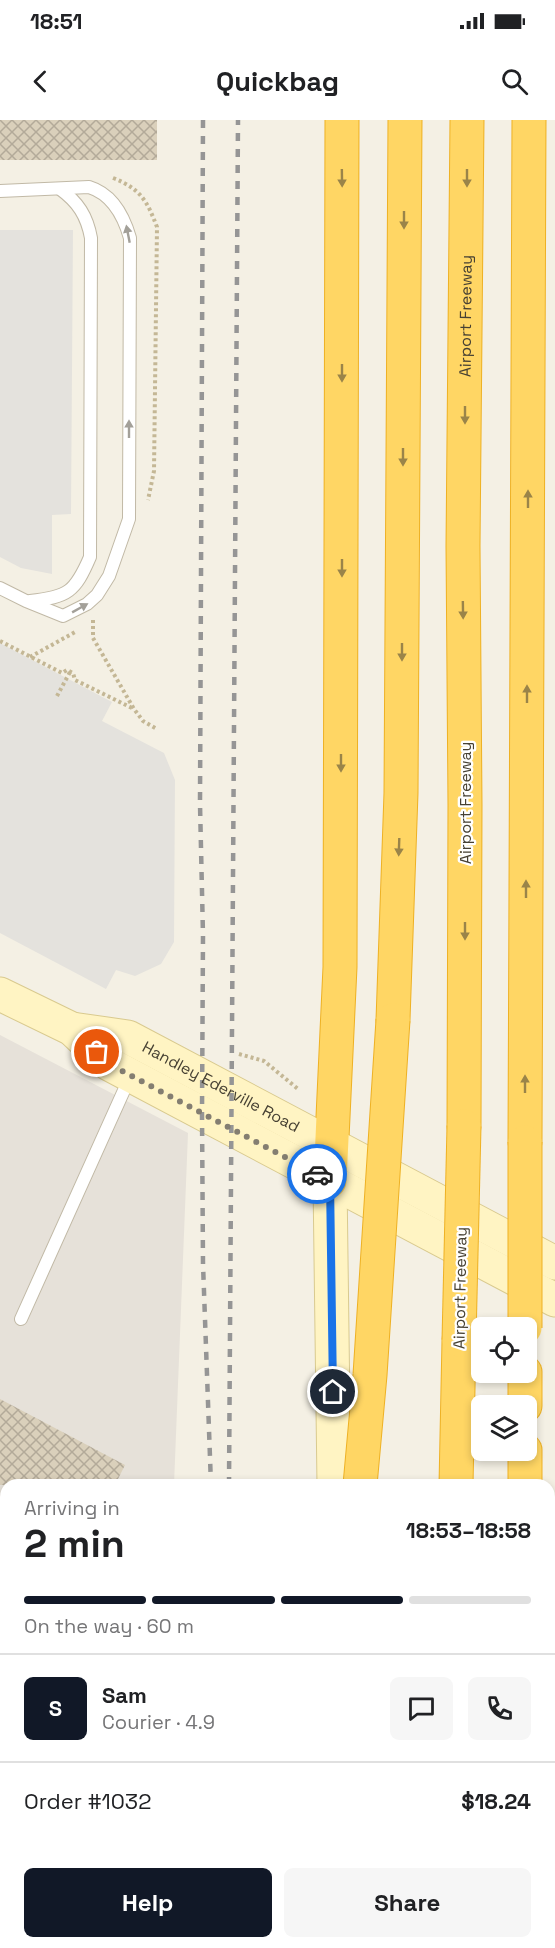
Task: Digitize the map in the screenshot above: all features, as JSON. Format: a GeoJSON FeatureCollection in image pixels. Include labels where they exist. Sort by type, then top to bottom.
{"type":"FeatureCollection","features":[{"type":"Feature","properties":{"kind":"highway"},"geometry":{"type":"LineString","coordinates":[[330,1181],[340,967],[342,120]]}},
{"type":"Feature","properties":{"kind":"highway"},"geometry":{"type":"LineString","coordinates":[[361,1479],[370,1375],[393,1020],[401,793],[405,120]]}},
{"type":"Feature","properties":{"kind":"highway","name":"Airport Freeway"},"geometry":{"type":"LineString","coordinates":[[456,1479],[464,1126],[465,805],[462,546],[467,120]]}},
{"type":"Feature","properties":{"kind":"highway"},"geometry":{"type":"LineString","coordinates":[[525,1317],[529,120]]}},
{"type":"Feature","properties":{"kind":"highway"},"geometry":{"type":"LineString","coordinates":[[525,1461],[525,1479]]}},
{"type":"Feature","properties":{"kind":"main road","name":"Handley Ederville Road"},"geometry":{"type":"LineString","coordinates":[[0,994],[72,1029],[109,1064],[555,1300]]}},
{"type":"Feature","properties":{"kind":"main road","name":"Handley Ederville Road"},"geometry":{"type":"LineString","coordinates":[[72,1029],[128,1037],[555,1263]]}},
{"type":"Feature","properties":{"kind":"main road"},"geometry":{"type":"LineString","coordinates":[[330,1181],[334,1479]]}},
{"type":"Feature","properties":{"kind":"lane"},"geometry":{"type":"LineString","coordinates":[[0,191],[89,187],[96,189],[114,205],[125,221],[130,238],[129,519],[109,576],[97,595],[87,604],[63,616],[0,588]]}},
{"type":"Feature","properties":{"kind":"lane"},"geometry":{"type":"LineString","coordinates":[[26,601],[58,598],[81,578],[90,556],[91,238],[83,212],[69,195],[60,189]]}},
{"type":"Feature","properties":{"kind":"lane"},"geometry":{"type":"LineString","coordinates":[[21,1319],[131,1076]]}},
{"type":"Feature","properties":{"kind":"path"},"geometry":{"type":"LineString","coordinates":[[93,619],[93,639],[134,709],[143,721],[157,729]]}},
{"type":"Feature","properties":{"kind":"path"},"geometry":{"type":"LineString","coordinates":[[0,641],[62,673],[67,670],[74,673],[75,680],[134,709]]}},
{"type":"Feature","properties":{"kind":"path"},"geometry":{"type":"LineString","coordinates":[[57,696],[70,672]]}},
{"type":"Feature","properties":{"kind":"path"},"geometry":{"type":"LineString","coordinates":[[239,1054],[264,1061],[298,1089]]}},
{"type":"Feature","properties":{"kind":"shaded area"},"geometry":{"type":"Polygon","coordinates":[[[0,230],[73,230],[71,514],[52,515],[52,574],[21,568],[0,557],[0,230]]]}},
{"type":"Feature","properties":{"kind":"shaded area"},"geometry":{"type":"Polygon","coordinates":[[[0,643],[112,702],[102,721],[164,753],[175,780],[174,942],[161,964],[135,976],[116,970],[106,989],[0,933],[0,643]]]}},
{"type":"Feature","properties":{"kind":"shaded area"},"geometry":{"type":"Polygon","coordinates":[[[0,1035],[188,1133],[174,1479],[0,1479],[0,1035]]]}},
{"type":"Feature","properties":{"kind":"building"},"geometry":{"type":"Polygon","coordinates":[[[0,120],[157,120],[157,160],[0,160],[0,120]]]}},
{"type":"Feature","properties":{"kind":"building"},"geometry":{"type":"Polygon","coordinates":[[[0,1399],[125,1465],[118,1479],[0,1479],[0,1399]]]}},
{"type":"Feature","properties":{"kind":"railway"},"geometry":{"type":"LineString","coordinates":[[203,120],[200,804],[203,935],[203,1264],[211,1479]]}},
{"type":"Feature","properties":{"kind":"railway"},"geometry":{"type":"LineString","coordinates":[[229,1479],[238,120]]}},
{"type":"Feature","properties":{"kind":"way so far"},"geometry":{"type":"LineString","coordinates":[[97,1052],[109,1064],[317,1174]]}},
{"type":"Feature","properties":{"kind":"route"},"geometry":{"type":"LineString","coordinates":[[317,1174],[330,1181],[333,1392]]}}]}
